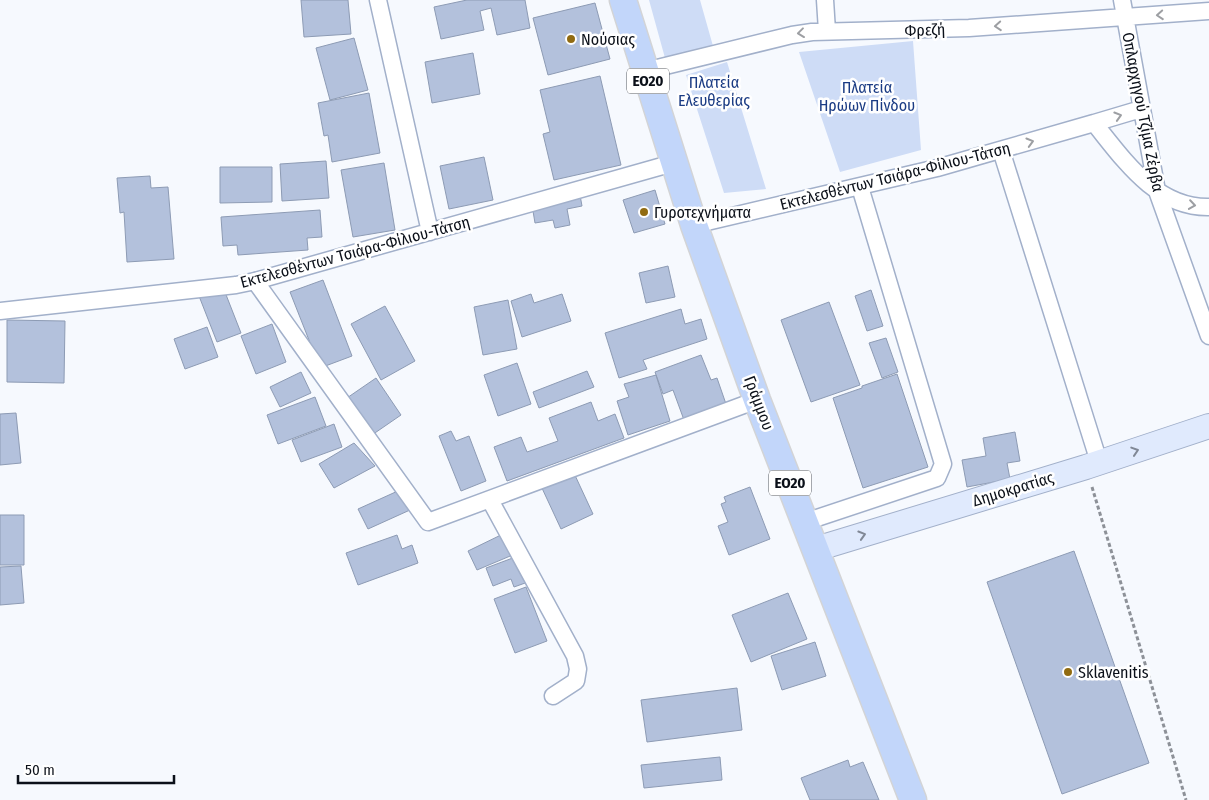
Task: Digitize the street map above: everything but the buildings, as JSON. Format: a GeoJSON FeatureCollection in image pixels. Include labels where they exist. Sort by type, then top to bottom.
{"type":"FeatureCollection","features":[{"type":"Feature","properties":{"kind":"main road","name":"Γράμμου"},"geometry":{"type":"LineString","coordinates":[[623,0],[694,225],[757,400],[913,800]]}},
{"type":"Feature","properties":{"kind":"street"},"geometry":{"type":"LineString","coordinates":[[378,0],[430,232]]}},
{"type":"Feature","properties":{"kind":"street"},"geometry":{"type":"LineString","coordinates":[[825,0],[827,31]]}},
{"type":"Feature","properties":{"kind":"street","name":"Οπλαρχηγού Τζίμα Ζέρβα"},"geometry":{"type":"LineString","coordinates":[[1122,0],[1157,190],[1209,336]]}},
{"type":"Feature","properties":{"kind":"street","name":"Φρεζή"},"geometry":{"type":"LineString","coordinates":[[645,71],[792,34],[827,31],[933,30],[1209,11]]}},
{"type":"Feature","properties":{"kind":"street","name":"Εκτελεσθέντων Τσιάρα-Φίλιου-Τάτση"},"geometry":{"type":"LineString","coordinates":[[694,225],[937,168],[1141,109]]}},
{"type":"Feature","properties":{"kind":"street"},"geometry":{"type":"LineString","coordinates":[[1094,123],[1130,166],[1157,190],[1176,202],[1186,205],[1209,206]]}},
{"type":"Feature","properties":{"kind":"street"},"geometry":{"type":"LineString","coordinates":[[1001,150],[1092,464]]}},
{"type":"Feature","properties":{"kind":"street","name":"Εκτελεσθέντων Τσιάρα-Φίλιου-Τάτση"},"geometry":{"type":"LineString","coordinates":[[0,312],[236,285],[255,281],[673,162]]}},
{"type":"Feature","properties":{"kind":"street"},"geometry":{"type":"LineString","coordinates":[[805,522],[937,478],[943,464],[860,187]]}},
{"type":"Feature","properties":{"kind":"street"},"geometry":{"type":"LineString","coordinates":[[255,281],[428,522],[757,400]]}},
{"type":"Feature","properties":{"kind":"street","name":"Δημοκρατίας"},"geometry":{"type":"LineString","coordinates":[[816,549],[1209,426]]}},
{"type":"Feature","properties":{"kind":"street"},"geometry":{"type":"LineString","coordinates":[[490,500],[574,656],[578,669],[576,681],[553,696]]}},
{"type":"Feature","properties":{"kind":"path"},"geometry":{"type":"LineString","coordinates":[[1092,464],[1186,800]]}},
{"type":"Feature","properties":{"kind":"green space"},"geometry":{"type":"Polygon","coordinates":[[[649,0],[700,0],[713,46],[665,58],[649,0]]]}},
{"type":"Feature","properties":{"kind":"green space","name":"Πλατεία Ηρώων Πίνδου"},"geometry":{"type":"Polygon","coordinates":[[[913,41],[921,150],[840,172],[799,52],[913,41]]]}},
{"type":"Feature","properties":{"kind":"green space","name":"Πλατεία Ελευθερίας"},"geometry":{"type":"Polygon","coordinates":[[[727,62],[766,189],[724,193],[686,75],[727,62]]]}},
{"type":"Feature","properties":{"kind":"place","name":"Νούσιας"},"geometry":{"type":"Point","coordinates":[571,39]}},
{"type":"Feature","properties":{"kind":"place","name":"Γυροτεχνήματα"},"geometry":{"type":"Point","coordinates":[644,212]}},
{"type":"Feature","properties":{"kind":"place","name":"Sklavenitis"},"geometry":{"type":"Point","coordinates":[1068,672]}}]}
